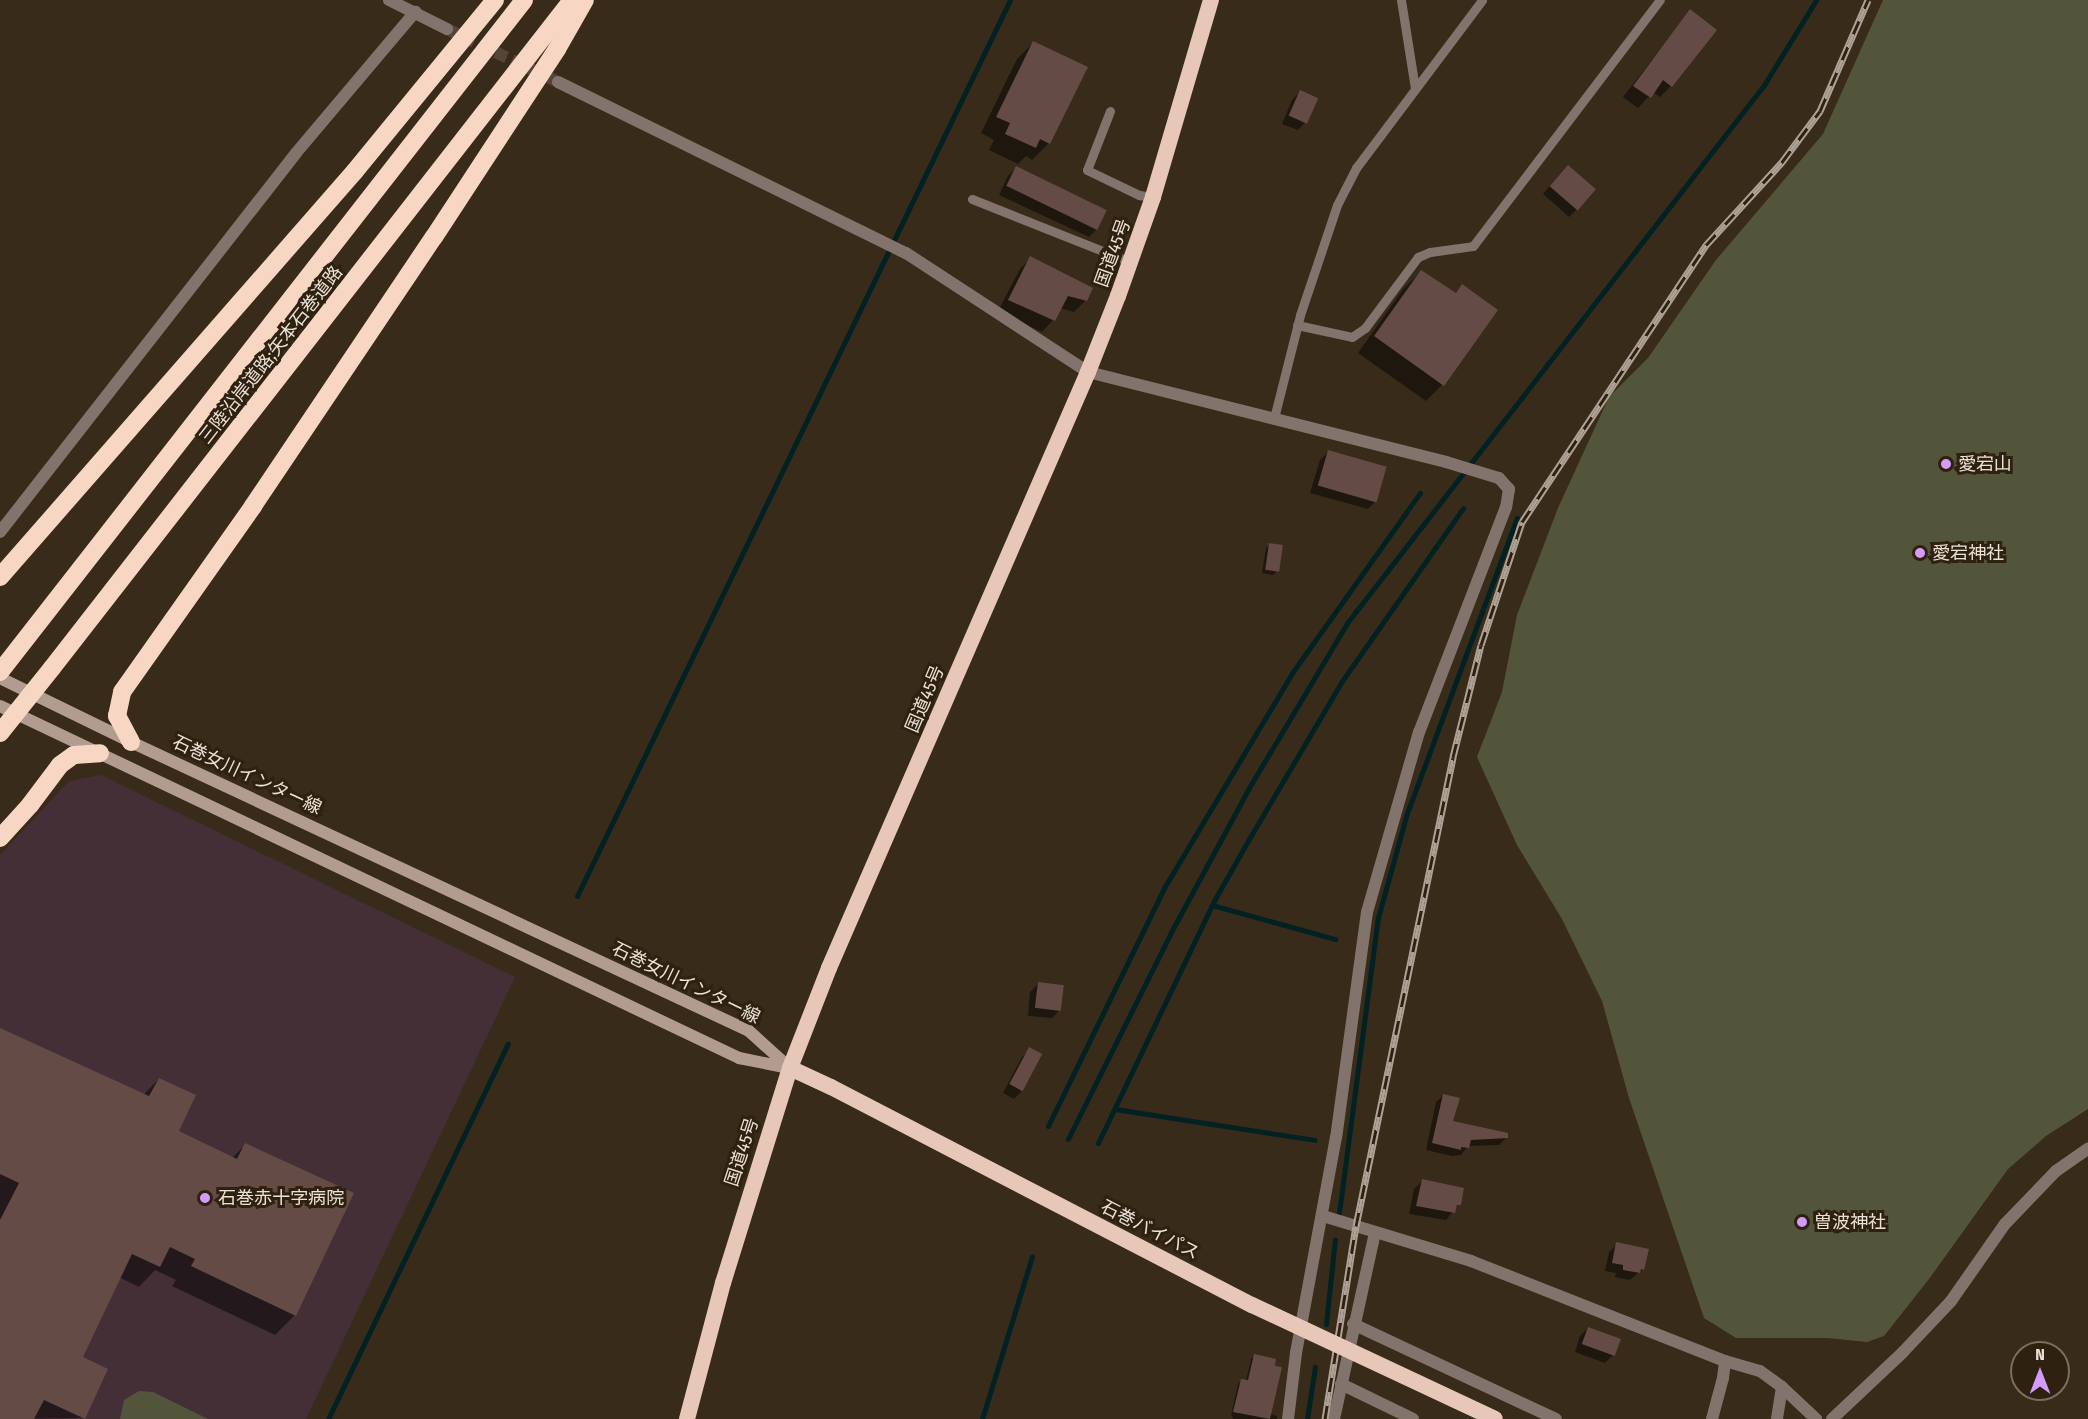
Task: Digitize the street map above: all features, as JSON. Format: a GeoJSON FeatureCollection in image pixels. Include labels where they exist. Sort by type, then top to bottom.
{"type":"FeatureCollection","features":[{"type":"Feature","properties":{"kind":"highway"},"geometry":{"type":"LineString","coordinates":[[0,577],[355,171],[495,0]]}},
{"type":"Feature","properties":{"kind":"highway","name":"三陸沿岸道路;矢本石巻道路"},"geometry":{"type":"LineString","coordinates":[[0,672],[524,0]]}},
{"type":"Feature","properties":{"kind":"highway","name":"三陸沿岸道路;矢本石巻道路"},"geometry":{"type":"LineString","coordinates":[[0,733],[572,0]]}},
{"type":"Feature","properties":{"kind":"highway"},"geometry":{"type":"LineString","coordinates":[[131,742],[117,716],[122,692],[253,506],[434,237],[557,49],[585,0]]}},
{"type":"Feature","properties":{"kind":"highway","name":"国道45号"},"geometry":{"type":"LineString","coordinates":[[687,1419],[726,1272],[790,1068],[834,957],[1088,372],[1154,197],[1211,0]]}},
{"type":"Feature","properties":{"kind":"highway"},"geometry":{"type":"LineString","coordinates":[[0,838],[30,805],[60,765],[74,755],[100,753]]}},
{"type":"Feature","properties":{"kind":"highway","name":"石巻バイパス"},"geometry":{"type":"LineString","coordinates":[[790,1068],[831,1087],[1252,1305],[1495,1419]]}},
{"type":"Feature","properties":{"kind":"main road","name":"石巻女川インター線"},"geometry":{"type":"LineString","coordinates":[[0,678],[131,742],[749,1031],[790,1068]]}},
{"type":"Feature","properties":{"kind":"main road"},"geometry":{"type":"LineString","coordinates":[[0,706],[739,1058],[790,1068]]}},
{"type":"Feature","properties":{"kind":"street"},"geometry":{"type":"LineString","coordinates":[[389,0],[447,29]]}},
{"type":"Feature","properties":{"kind":"street"},"geometry":{"type":"LineString","coordinates":[[0,532],[296,153],[415,12]]}},
{"type":"Feature","properties":{"kind":"street"},"geometry":{"type":"LineString","coordinates":[[558,82],[898,249],[1088,372],[1483,472],[1499,478],[1509,489],[1506,507],[1419,732],[1386,836],[1367,912],[1323,1216],[1296,1353],[1288,1419]]}},
{"type":"Feature","properties":{"kind":"street"},"geometry":{"type":"LineString","coordinates":[[1833,1419],[1903,1352],[1951,1301],[2005,1224],[2056,1171],[2088,1149]]}},
{"type":"Feature","properties":{"kind":"street"},"geometry":{"type":"LineString","coordinates":[[1323,1216],[1471,1261],[1725,1361],[1760,1371],[1782,1387],[1816,1419]]}},
{"type":"Feature","properties":{"kind":"street"},"geometry":{"type":"LineString","coordinates":[[1334,1419],[1353,1324],[1375,1233]]}},
{"type":"Feature","properties":{"kind":"street"},"geometry":{"type":"LineString","coordinates":[[1353,1324],[1556,1419]]}},
{"type":"Feature","properties":{"kind":"street"},"geometry":{"type":"LineString","coordinates":[[1712,1419],[1724,1378],[1725,1361]]}},
{"type":"Feature","properties":{"kind":"street"},"geometry":{"type":"LineString","coordinates":[[1341,1384],[1413,1419]]}},
{"type":"Feature","properties":{"kind":"street"},"geometry":{"type":"LineString","coordinates":[[1777,1419],[1782,1387]]}},
{"type":"Feature","properties":{"kind":"lane"},"geometry":{"type":"LineString","coordinates":[[1401,0],[1415,88]]}},
{"type":"Feature","properties":{"kind":"lane"},"geometry":{"type":"LineString","coordinates":[[1274,418],[1317,256],[1337,205],[1356,168],[1482,0]]}},
{"type":"Feature","properties":{"kind":"lane"},"geometry":{"type":"LineString","coordinates":[[1297,325],[1352,337],[1365,328],[1418,257],[1430,252],[1473,246],[1660,0]]}},
{"type":"Feature","properties":{"kind":"lane"},"geometry":{"type":"LineString","coordinates":[[1110,111],[1087,170],[1139,195],[1154,197]]}},
{"type":"Feature","properties":{"kind":"lane"},"geometry":{"type":"LineString","coordinates":[[972,199],[1130,262]]}},
{"type":"Feature","properties":{"kind":"shaded area","name":"石巻赤十字病院"},"geometry":{"type":"Polygon","coordinates":[[[101,775],[515,977],[306,1419],[0,1419],[0,855],[69,781],[101,775]]]}},
{"type":"Feature","properties":{"kind":"green space"},"geometry":{"type":"Polygon","coordinates":[[[1883,0],[2088,0],[2088,1109],[2046,1136],[2008,1169],[1929,1279],[1884,1336],[1867,1342],[1828,1338],[1736,1338],[1704,1318],[1629,1098],[1602,1001],[1562,919],[1517,845],[1477,757],[1502,692],[1517,615],[1558,508],[1609,397],[1648,358],[1716,260],[1823,134],[1883,0]]]}},
{"type":"Feature","properties":{"kind":"green space"},"geometry":{"type":"Polygon","coordinates":[[[139,1391],[153,1392],[208,1419],[120,1419],[124,1400],[139,1391]]]}},
{"type":"Feature","properties":{"kind":"building"},"geometry":{"type":"Polygon","coordinates":[[[1690,9],[1717,30],[1672,87],[1663,80],[1651,98],[1633,86],[1690,9]]]}},
{"type":"Feature","properties":{"kind":"building"},"geometry":{"type":"Polygon","coordinates":[[[1033,41],[1088,67],[1050,144],[1040,139],[1036,148],[1005,134],[1010,123],[996,117],[1033,41]]]}},
{"type":"Feature","properties":{"kind":"building"},"geometry":{"type":"Polygon","coordinates":[[[1300,90],[1318,98],[1307,124],[1289,116],[1300,90]]]}},
{"type":"Feature","properties":{"kind":"building"},"geometry":{"type":"Polygon","coordinates":[[[1568,165],[1596,189],[1578,210],[1550,186],[1568,165]]]}},
{"type":"Feature","properties":{"kind":"building"},"geometry":{"type":"Polygon","coordinates":[[[1016,166],[1107,210],[1097,230],[1006,186],[1016,166]]]}},
{"type":"Feature","properties":{"kind":"building"},"geometry":{"type":"Polygon","coordinates":[[[1030,256],[1093,288],[1087,301],[1068,296],[1055,321],[1008,300],[1030,256]]]}},
{"type":"Feature","properties":{"kind":"building"},"geometry":{"type":"Polygon","coordinates":[[[1421,270],[1456,293],[1462,284],[1498,310],[1444,386],[1374,336],[1421,270]]]}},
{"type":"Feature","properties":{"kind":"building"},"geometry":{"type":"Polygon","coordinates":[[[1328,450],[1387,467],[1376,502],[1318,486],[1328,450]]]}},
{"type":"Feature","properties":{"kind":"building"},"geometry":{"type":"Polygon","coordinates":[[[1269,543],[1283,545],[1279,572],[1265,570],[1269,543]]]}},
{"type":"Feature","properties":{"kind":"building"},"geometry":{"type":"Polygon","coordinates":[[[1038,982],[1064,985],[1061,1011],[1035,1008],[1038,982]]]}},
{"type":"Feature","properties":{"kind":"building"},"geometry":{"type":"Polygon","coordinates":[[[0,1028],[149,1096],[159,1078],[196,1095],[179,1131],[237,1159],[245,1143],[354,1193],[296,1316],[191,1266],[195,1259],[170,1247],[160,1267],[132,1254],[83,1357],[108,1369],[85,1419],[44,1400],[34,1419],[0,1419],[0,1220],[19,1183],[0,1174],[0,1028]]]}},
{"type":"Feature","properties":{"kind":"building"},"geometry":{"type":"Polygon","coordinates":[[[1029,1047],[1042,1054],[1023,1091],[1009,1084],[1029,1047]]]}},
{"type":"Feature","properties":{"kind":"building"},"geometry":{"type":"Polygon","coordinates":[[[1443,1094],[1460,1098],[1453,1121],[1508,1133],[1508,1138],[1471,1140],[1469,1148],[1461,1147],[1461,1150],[1432,1143],[1443,1094]]]}},
{"type":"Feature","properties":{"kind":"building"},"geometry":{"type":"Polygon","coordinates":[[[1422,1179],[1464,1188],[1461,1205],[1457,1205],[1455,1213],[1416,1206],[1422,1179]]]}},
{"type":"Feature","properties":{"kind":"building"},"geometry":{"type":"Polygon","coordinates":[[[1616,1242],[1649,1249],[1644,1270],[1641,1269],[1640,1273],[1623,1270],[1623,1265],[1612,1263],[1616,1242]]]}},
{"type":"Feature","properties":{"kind":"building"},"geometry":{"type":"Polygon","coordinates":[[[1588,1327],[1621,1339],[1615,1356],[1582,1344],[1588,1327]]]}},
{"type":"Feature","properties":{"kind":"building"},"geometry":{"type":"Polygon","coordinates":[[[1254,1354],[1276,1359],[1275,1366],[1282,1367],[1270,1419],[1233,1412],[1241,1379],[1248,1380],[1254,1354]]]}},
{"type":"Feature","properties":{"kind":"waterway"},"geometry":{"type":"LineString","coordinates":[[577,896],[1010,0]]}},
{"type":"Feature","properties":{"kind":"waterway"},"geometry":{"type":"LineString","coordinates":[[1068,1139],[1170,934],[1250,786],[1347,623],[1764,85],[1816,0]]}},
{"type":"Feature","properties":{"kind":"waterway"},"geometry":{"type":"LineString","coordinates":[[1048,1126],[1164,888],[1292,673],[1420,493]]}},
{"type":"Feature","properties":{"kind":"waterway"},"geometry":{"type":"LineString","coordinates":[[1098,1143],[1215,899],[1249,839],[1342,681],[1463,508]]}},
{"type":"Feature","properties":{"kind":"waterway"},"geometry":{"type":"LineString","coordinates":[[1339,1213],[1378,918],[1406,816],[1517,518]]}},
{"type":"Feature","properties":{"kind":"waterway"},"geometry":{"type":"LineString","coordinates":[[1212,905],[1335,939]]}},
{"type":"Feature","properties":{"kind":"waterway"},"geometry":{"type":"LineString","coordinates":[[328,1419],[508,1044]]}},
{"type":"Feature","properties":{"kind":"waterway"},"geometry":{"type":"LineString","coordinates":[[1115,1109],[1315,1140]]}},
{"type":"Feature","properties":{"kind":"waterway"},"geometry":{"type":"LineString","coordinates":[[1326,1324],[1335,1239]]}},
{"type":"Feature","properties":{"kind":"waterway"},"geometry":{"type":"LineString","coordinates":[[982,1419],[1032,1256]]}},
{"type":"Feature","properties":{"kind":"waterway"},"geometry":{"type":"LineString","coordinates":[[1307,1419],[1315,1367]]}},
{"type":"Feature","properties":{"kind":"tunnel"},"geometry":{"type":"LineString","coordinates":[[447,29],[558,82]]}},
{"type":"Feature","properties":{"kind":"railway"},"geometry":{"type":"LineString","coordinates":[[1325,1419],[1356,1226],[1453,757],[1481,645],[1522,522],[1706,245],[1782,162],[1820,111],[1868,0]]}},
{"type":"Feature","properties":{"kind":"place","name":"愛宕山"},"geometry":{"type":"Point","coordinates":[1946,464]}},
{"type":"Feature","properties":{"kind":"place","name":"愛宕神社"},"geometry":{"type":"Point","coordinates":[1920,553]}},
{"type":"Feature","properties":{"kind":"place","name":"石巻赤十字病院"},"geometry":{"type":"Point","coordinates":[205,1198]}},
{"type":"Feature","properties":{"kind":"place","name":"曽波神社"},"geometry":{"type":"Point","coordinates":[1802,1222]}}]}
